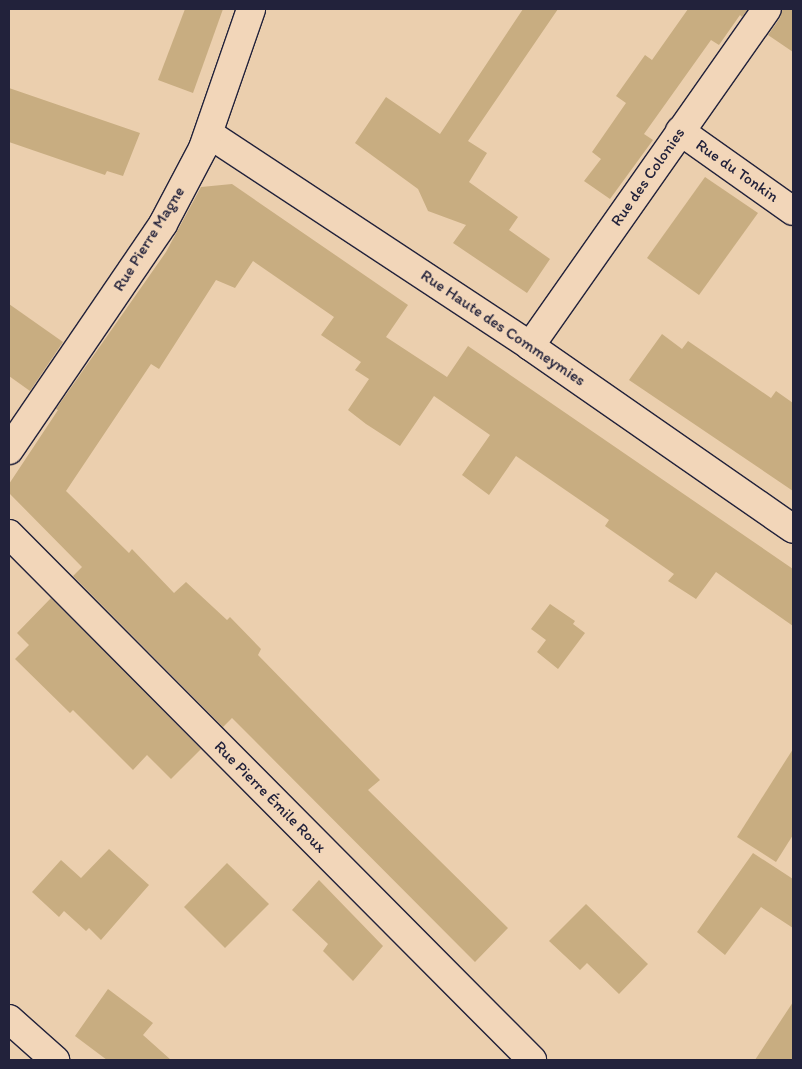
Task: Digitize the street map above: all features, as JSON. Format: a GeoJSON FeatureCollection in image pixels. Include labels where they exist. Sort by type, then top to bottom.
{"type":"FeatureCollection","features":[{"type":"Feature","properties":{"kind":"street","name":"Rue Pierre Magne"},"geometry":{"type":"LineString","coordinates":[[9,450],[163,224],[208,134],[251,9]]}},
{"type":"Feature","properties":{"kind":"street","name":"Rue des Colonies"},"geometry":{"type":"LineString","coordinates":[[530,346],[767,9]]}},
{"type":"Feature","properties":{"kind":"street","name":"Rue du Tonkin"},"geometry":{"type":"LineString","coordinates":[[680,131],[793,211]]}},
{"type":"Feature","properties":{"kind":"street","name":"Rue Haute des Commeymies"},"geometry":{"type":"LineString","coordinates":[[208,134],[530,346],[793,529]]}},
{"type":"Feature","properties":{"kind":"street","name":"Rue Pierre Émile Roux"},"geometry":{"type":"LineString","coordinates":[[9,534],[532,1060]]}},
{"type":"Feature","properties":{"kind":"street"},"geometry":{"type":"LineString","coordinates":[[9,1019],[55,1060]]}},
{"type":"Feature","properties":{"kind":"building"},"geometry":{"type":"Polygon","coordinates":[[[185,9],[223,9],[193,93],[158,80],[185,9]]]}},
{"type":"Feature","properties":{"kind":"building"},"geometry":{"type":"Polygon","coordinates":[[[523,9],[558,9],[468,141],[487,153],[469,182],[518,217],[509,230],[550,259],[527,293],[453,243],[466,225],[428,211],[418,189],[355,143],[386,97],[440,134],[523,9]]]}},
{"type":"Feature","properties":{"kind":"building"},"geometry":{"type":"Polygon","coordinates":[[[688,9],[748,9],[742,17],[740,15],[719,45],[711,40],[644,134],[653,140],[610,199],[584,181],[601,159],[592,152],[626,103],[616,96],[645,55],[652,60],[688,9]]]}},
{"type":"Feature","properties":{"kind":"building"},"geometry":{"type":"Polygon","coordinates":[[[782,9],[793,9],[793,52],[768,35],[780,18],[782,9]]]}},
{"type":"Feature","properties":{"kind":"building"},"geometry":{"type":"Polygon","coordinates":[[[9,88],[140,133],[123,176],[107,171],[105,175],[9,142],[9,88]]]}},
{"type":"Feature","properties":{"kind":"building"},"geometry":{"type":"Polygon","coordinates":[[[705,177],[758,213],[699,295],[647,258],[705,177]]]}},
{"type":"Feature","properties":{"kind":"building"},"geometry":{"type":"Polygon","coordinates":[[[232,184],[408,305],[386,337],[447,377],[468,346],[793,569],[793,626],[716,572],[696,599],[668,581],[674,574],[605,526],[609,520],[516,456],[489,495],[462,475],[490,435],[434,396],[400,446],[366,424],[348,410],[369,379],[355,370],[361,362],[321,335],[334,317],[253,261],[235,288],[216,280],[159,369],[151,364],[66,491],[129,553],[132,549],[174,593],[186,582],[227,620],[230,617],[261,649],[258,655],[380,780],[368,790],[508,928],[475,962],[232,718],[223,727],[73,576],[82,567],[9,493],[9,484],[58,410],[56,409],[166,252],[201,187],[232,184]]]}},
{"type":"Feature","properties":{"kind":"building"},"geometry":{"type":"Polygon","coordinates":[[[9,304],[63,342],[30,391],[9,376],[9,304]]]}},
{"type":"Feature","properties":{"kind":"building"},"geometry":{"type":"Polygon","coordinates":[[[662,334],[682,349],[688,341],[771,398],[776,391],[793,403],[793,491],[629,380],[662,334]]]}},
{"type":"Feature","properties":{"kind":"building"},"geometry":{"type":"Polygon","coordinates":[[[51,598],[201,749],[171,779],[147,755],[133,770],[73,710],[70,713],[15,659],[29,645],[17,633],[51,598]]]}},
{"type":"Feature","properties":{"kind":"building"},"geometry":{"type":"Polygon","coordinates":[[[550,604],[575,621],[573,624],[585,633],[558,669],[537,652],[546,640],[531,629],[550,604]]]}},
{"type":"Feature","properties":{"kind":"building"},"geometry":{"type":"Polygon","coordinates":[[[793,749],[793,835],[776,862],[737,837],[793,749]]]}},
{"type":"Feature","properties":{"kind":"building"},"geometry":{"type":"Polygon","coordinates":[[[109,849],[149,885],[101,940],[89,928],[86,931],[64,911],[59,917],[32,892],[61,860],[81,878],[109,849]]]}},
{"type":"Feature","properties":{"kind":"building"},"geometry":{"type":"Polygon","coordinates":[[[753,853],[793,879],[793,928],[761,907],[725,955],[697,932],[753,853]]]}},
{"type":"Feature","properties":{"kind":"building"},"geometry":{"type":"Polygon","coordinates":[[[227,863],[269,904],[225,948],[184,907],[227,863]]]}},
{"type":"Feature","properties":{"kind":"building"},"geometry":{"type":"Polygon","coordinates":[[[319,880],[383,946],[353,981],[323,951],[328,944],[292,910],[319,880]]]}},
{"type":"Feature","properties":{"kind":"building"},"geometry":{"type":"Polygon","coordinates":[[[586,904],[648,964],[619,994],[587,963],[580,970],[549,941],[586,904]]]}},
{"type":"Feature","properties":{"kind":"building"},"geometry":{"type":"Polygon","coordinates":[[[108,989],[153,1023],[143,1035],[171,1060],[107,1060],[75,1036],[108,989]]]}},
{"type":"Feature","properties":{"kind":"building"},"geometry":{"type":"Polygon","coordinates":[[[793,1002],[793,1060],[755,1060],[793,1002]]]}}]}
